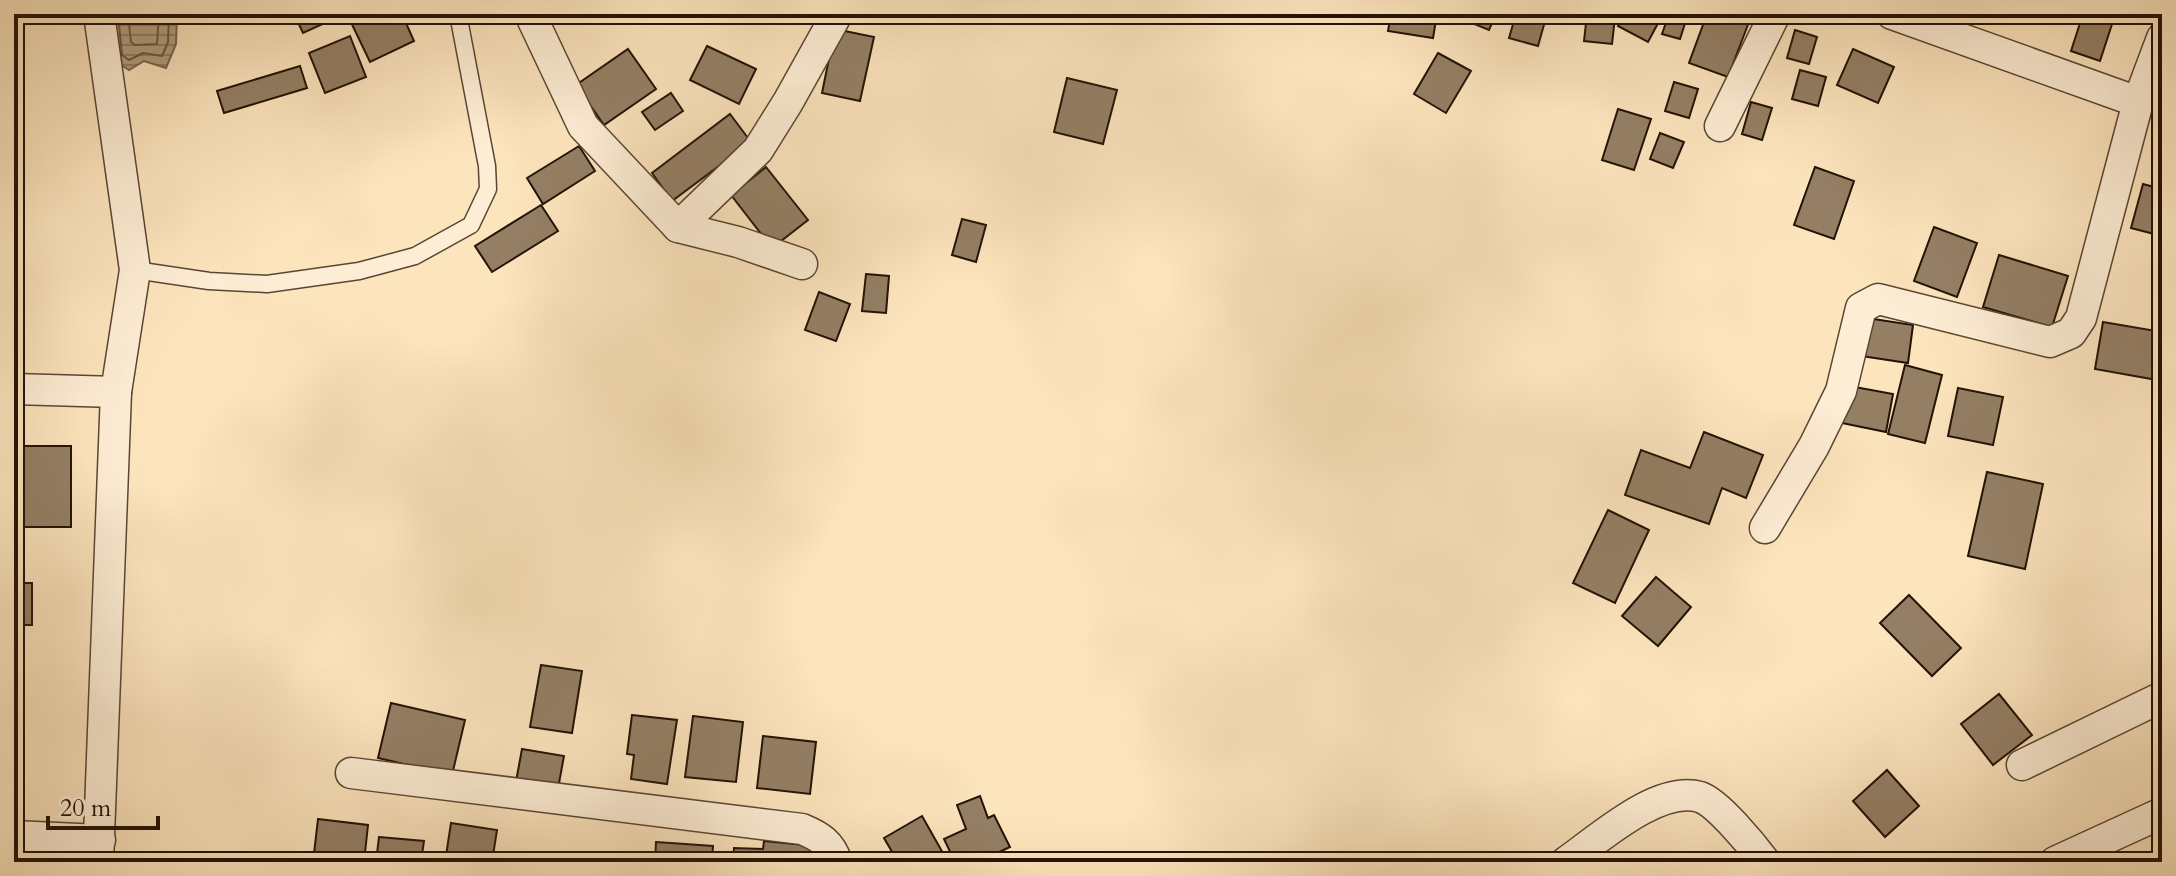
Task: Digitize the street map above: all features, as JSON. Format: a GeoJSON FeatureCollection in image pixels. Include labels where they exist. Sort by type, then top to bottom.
{"type":"FeatureCollection","features":[{"type":"Feature","properties":{"kind":"street"},"geometry":{"type":"LineString","coordinates":[[14,836],[99,851],[116,392],[135,270],[99,14]]}},
{"type":"Feature","properties":{"kind":"street"},"geometry":{"type":"LineString","coordinates":[[530,14],[583,126],[678,227],[738,242],[802,264]]}},
{"type":"Feature","properties":{"kind":"street"},"geometry":{"type":"LineString","coordinates":[[678,227],[758,150],[837,14]]}},
{"type":"Feature","properties":{"kind":"street"},"geometry":{"type":"LineString","coordinates":[[1720,126],[1775,14]]}},
{"type":"Feature","properties":{"kind":"street"},"geometry":{"type":"LineString","coordinates":[[1892,14],[2138,102]]}},
{"type":"Feature","properties":{"kind":"street"},"geometry":{"type":"LineString","coordinates":[[1765,528],[1814,446],[1841,391],[1861,308],[1868,303],[1878,299],[2050,342],[2071,333],[2081,318],[2138,102],[2162,38]]}},
{"type":"Feature","properties":{"kind":"street"},"geometry":{"type":"LineString","coordinates":[[14,389],[116,392]]}},
{"type":"Feature","properties":{"kind":"street"},"geometry":{"type":"LineString","coordinates":[[2022,765],[2162,697]]}},
{"type":"Feature","properties":{"kind":"street"},"geometry":{"type":"LineString","coordinates":[[351,773],[802,829],[819,836],[831,846],[837,862]]}},
{"type":"Feature","properties":{"kind":"street"},"geometry":{"type":"LineString","coordinates":[[1566,862],[1653,802],[1677,794],[1703,797],[1744,834],[1765,862]]}},
{"type":"Feature","properties":{"kind":"street"},"geometry":{"type":"LineString","coordinates":[[2055,862],[2162,813]]}},
{"type":"Feature","properties":{"kind":"lane"},"geometry":{"type":"LineString","coordinates":[[135,270],[209,281],[283,282],[359,271],[415,256],[471,225],[488,189],[487,166],[458,14]]}},
{"type":"Feature","properties":{"kind":"water"},"geometry":{"type":"Polygon","coordinates":[[[110,14],[177,14],[176,44],[166,68],[144,61],[129,70],[115,61],[110,14]]]}},
{"type":"Feature","properties":{"kind":"building"},"geometry":{"type":"Polygon","coordinates":[[[294,14],[342,14],[342,15],[303,33],[294,14]]]}},
{"type":"Feature","properties":{"kind":"building"},"geometry":{"type":"Polygon","coordinates":[[[347,14],[402,14],[414,41],[370,62],[347,14]]]}},
{"type":"Feature","properties":{"kind":"building"},"geometry":{"type":"Polygon","coordinates":[[[1213,14],[1256,14],[1253,24],[1213,14]]]}},
{"type":"Feature","properties":{"kind":"building"},"geometry":{"type":"Polygon","coordinates":[[[1391,14],[1437,14],[1433,38],[1388,31],[1391,14]]]}},
{"type":"Feature","properties":{"kind":"building"},"geometry":{"type":"Polygon","coordinates":[[[1458,14],[1496,14],[1489,30],[1457,17],[1458,14]]]}},
{"type":"Feature","properties":{"kind":"building"},"geometry":{"type":"Polygon","coordinates":[[[1516,14],[1547,14],[1538,46],[1509,38],[1516,14]]]}},
{"type":"Feature","properties":{"kind":"building"},"geometry":{"type":"Polygon","coordinates":[[[1587,14],[1615,17],[1612,44],[1584,41],[1587,14]]]}},
{"type":"Feature","properties":{"kind":"building"},"geometry":{"type":"Polygon","coordinates":[[[1624,14],[1663,14],[1648,42],[1618,26],[1624,14]]]}},
{"type":"Feature","properties":{"kind":"building"},"geometry":{"type":"Polygon","coordinates":[[[1669,14],[1688,14],[1680,39],[1662,34],[1669,14]]]}},
{"type":"Feature","properties":{"kind":"building"},"geometry":{"type":"Polygon","coordinates":[[[1707,14],[1752,14],[1728,77],[1689,63],[1707,14]]]}},
{"type":"Feature","properties":{"kind":"building"},"geometry":{"type":"Polygon","coordinates":[[[2083,14],[2115,15],[2100,61],[2071,51],[2083,14]]]}},
{"type":"Feature","properties":{"kind":"building"},"geometry":{"type":"Polygon","coordinates":[[[835,29],[874,37],[860,101],[822,93],[835,29]]]}},
{"type":"Feature","properties":{"kind":"building"},"geometry":{"type":"Polygon","coordinates":[[[1795,30],[1817,37],[1809,64],[1787,58],[1795,30]]]}},
{"type":"Feature","properties":{"kind":"building"},"geometry":{"type":"Polygon","coordinates":[[[350,36],[366,77],[325,93],[309,53],[350,36]]]}},
{"type":"Feature","properties":{"kind":"building"},"geometry":{"type":"Polygon","coordinates":[[[707,46],[756,69],[739,104],[690,80],[707,46]]]}},
{"type":"Feature","properties":{"kind":"building"},"geometry":{"type":"Polygon","coordinates":[[[628,49],[656,89],[604,125],[576,85],[628,49]]]}},
{"type":"Feature","properties":{"kind":"building"},"geometry":{"type":"Polygon","coordinates":[[[1853,49],[1894,67],[1878,103],[1837,85],[1853,49]]]}},
{"type":"Feature","properties":{"kind":"building"},"geometry":{"type":"Polygon","coordinates":[[[1438,53],[1471,71],[1446,113],[1414,94],[1438,53]]]}},
{"type":"Feature","properties":{"kind":"building"},"geometry":{"type":"Polygon","coordinates":[[[300,66],[307,88],[224,113],[217,91],[300,66]]]}},
{"type":"Feature","properties":{"kind":"building"},"geometry":{"type":"Polygon","coordinates":[[[1800,70],[1826,77],[1818,106],[1792,99],[1800,70]]]}},
{"type":"Feature","properties":{"kind":"building"},"geometry":{"type":"Polygon","coordinates":[[[1067,78],[1117,90],[1103,144],[1054,132],[1067,78]]]}},
{"type":"Feature","properties":{"kind":"building"},"geometry":{"type":"Polygon","coordinates":[[[1674,82],[1698,89],[1689,118],[1665,111],[1674,82]]]}},
{"type":"Feature","properties":{"kind":"building"},"geometry":{"type":"Polygon","coordinates":[[[671,93],[683,111],[655,130],[642,112],[671,93]]]}},
{"type":"Feature","properties":{"kind":"building"},"geometry":{"type":"Polygon","coordinates":[[[1751,102],[1772,108],[1762,140],[1742,134],[1751,102]]]}},
{"type":"Feature","properties":{"kind":"building"},"geometry":{"type":"Polygon","coordinates":[[[1618,109],[1651,119],[1634,170],[1602,160],[1618,109]]]}},
{"type":"Feature","properties":{"kind":"building"},"geometry":{"type":"Polygon","coordinates":[[[730,114],[751,142],[672,201],[652,173],[730,114]]]}},
{"type":"Feature","properties":{"kind":"building"},"geometry":{"type":"Polygon","coordinates":[[[1660,133],[1684,142],[1673,168],[1650,159],[1660,133]]]}},
{"type":"Feature","properties":{"kind":"building"},"geometry":{"type":"Polygon","coordinates":[[[579,146],[595,171],[543,204],[527,178],[579,146]]]}},
{"type":"Feature","properties":{"kind":"building"},"geometry":{"type":"Polygon","coordinates":[[[766,167],[808,220],[772,248],[731,195],[766,167]]]}},
{"type":"Feature","properties":{"kind":"building"},"geometry":{"type":"Polygon","coordinates":[[[1815,167],[1854,181],[1834,239],[1794,225],[1815,167]]]}},
{"type":"Feature","properties":{"kind":"building"},"geometry":{"type":"Polygon","coordinates":[[[2162,175],[2162,222],[2158,235],[2131,228],[2143,184],[2158,188],[2162,175]]]}},
{"type":"Feature","properties":{"kind":"building"},"geometry":{"type":"Polygon","coordinates":[[[541,205],[558,231],[492,272],[475,246],[541,205]]]}},
{"type":"Feature","properties":{"kind":"building"},"geometry":{"type":"Polygon","coordinates":[[[962,219],[986,225],[976,262],[952,255],[962,219]]]}},
{"type":"Feature","properties":{"kind":"building"},"geometry":{"type":"Polygon","coordinates":[[[1934,227],[1977,243],[1957,297],[1914,281],[1934,227]]]}},
{"type":"Feature","properties":{"kind":"building"},"geometry":{"type":"Polygon","coordinates":[[[1999,255],[2068,276],[2052,327],[1983,307],[1999,255]]]}},
{"type":"Feature","properties":{"kind":"building"},"geometry":{"type":"Polygon","coordinates":[[[866,274],[889,276],[886,313],[862,311],[866,274]]]}},
{"type":"Feature","properties":{"kind":"building"},"geometry":{"type":"Polygon","coordinates":[[[819,292],[850,304],[836,341],[805,330],[819,292]]]}},
{"type":"Feature","properties":{"kind":"building"},"geometry":{"type":"Polygon","coordinates":[[[1867,318],[1913,325],[1908,363],[1861,356],[1867,318]]]}},
{"type":"Feature","properties":{"kind":"building"},"geometry":{"type":"Polygon","coordinates":[[[2103,322],[2162,332],[2157,380],[2095,369],[2103,322]]]}},
{"type":"Feature","properties":{"kind":"building"},"geometry":{"type":"Polygon","coordinates":[[[1905,365],[1942,375],[1925,443],[1888,434],[1905,365]]]}},
{"type":"Feature","properties":{"kind":"building"},"geometry":{"type":"Polygon","coordinates":[[[1844,385],[1893,394],[1886,432],[1837,422],[1844,385]]]}},
{"type":"Feature","properties":{"kind":"building"},"geometry":{"type":"Polygon","coordinates":[[[1958,388],[2003,397],[1993,445],[1948,436],[1958,388]]]}},
{"type":"Feature","properties":{"kind":"building"},"geometry":{"type":"Polygon","coordinates":[[[1704,432],[1763,455],[1746,498],[1722,488],[1709,524],[1625,495],[1641,450],[1690,468],[1704,432]]]}},
{"type":"Feature","properties":{"kind":"building"},"geometry":{"type":"Polygon","coordinates":[[[24,446],[71,446],[71,527],[24,527],[24,446]]]}},
{"type":"Feature","properties":{"kind":"building"},"geometry":{"type":"Polygon","coordinates":[[[1987,472],[2043,484],[2025,569],[1968,556],[1987,472]]]}},
{"type":"Feature","properties":{"kind":"building"},"geometry":{"type":"Polygon","coordinates":[[[1608,510],[1649,530],[1615,603],[1573,583],[1608,510]]]}},
{"type":"Feature","properties":{"kind":"building"},"geometry":{"type":"Polygon","coordinates":[[[1656,577],[1691,607],[1658,646],[1622,616],[1656,577]]]}},
{"type":"Feature","properties":{"kind":"building"},"geometry":{"type":"Polygon","coordinates":[[[14,583],[32,583],[32,625],[14,625],[14,583]]]}},
{"type":"Feature","properties":{"kind":"building"},"geometry":{"type":"Polygon","coordinates":[[[1909,595],[1961,648],[1932,676],[1880,623],[1909,595]]]}},
{"type":"Feature","properties":{"kind":"building"},"geometry":{"type":"Polygon","coordinates":[[[541,665],[582,671],[572,733],[530,727],[541,665]]]}},
{"type":"Feature","properties":{"kind":"building"},"geometry":{"type":"Polygon","coordinates":[[[1999,694],[2032,735],[1993,765],[1961,724],[1999,694]]]}},
{"type":"Feature","properties":{"kind":"building"},"geometry":{"type":"Polygon","coordinates":[[[391,703],[465,720],[452,775],[378,758],[391,703]]]}},
{"type":"Feature","properties":{"kind":"building"},"geometry":{"type":"Polygon","coordinates":[[[632,715],[677,720],[667,784],[631,779],[634,755],[627,754],[632,715]]]}},
{"type":"Feature","properties":{"kind":"building"},"geometry":{"type":"Polygon","coordinates":[[[693,716],[743,722],[736,782],[685,777],[693,716]]]}},
{"type":"Feature","properties":{"kind":"building"},"geometry":{"type":"Polygon","coordinates":[[[763,736],[816,742],[810,794],[757,788],[763,736]]]}},
{"type":"Feature","properties":{"kind":"building"},"geometry":{"type":"Polygon","coordinates":[[[522,749],[564,756],[557,794],[515,787],[522,749]]]}},
{"type":"Feature","properties":{"kind":"building"},"geometry":{"type":"Polygon","coordinates":[[[1887,770],[1919,806],[1885,837],[1853,801],[1887,770]]]}},
{"type":"Feature","properties":{"kind":"building"},"geometry":{"type":"Polygon","coordinates":[[[980,796],[988,818],[994,815],[1010,847],[978,862],[955,862],[944,839],[966,829],[957,805],[980,796]]]}},
{"type":"Feature","properties":{"kind":"building"},"geometry":{"type":"Polygon","coordinates":[[[922,816],[948,862],[898,862],[884,838],[922,816]]]}},
{"type":"Feature","properties":{"kind":"building"},"geometry":{"type":"Polygon","coordinates":[[[318,819],[368,825],[364,862],[313,862],[318,819]]]}},
{"type":"Feature","properties":{"kind":"building"},"geometry":{"type":"Polygon","coordinates":[[[451,823],[497,830],[492,862],[445,862],[451,823]]]}},
{"type":"Feature","properties":{"kind":"building"},"geometry":{"type":"Polygon","coordinates":[[[379,837],[424,841],[421,862],[376,862],[379,837]]]}},
{"type":"Feature","properties":{"kind":"building"},"geometry":{"type":"Polygon","coordinates":[[[764,841],[815,846],[814,862],[733,862],[734,848],[763,849],[764,841]]]}},
{"type":"Feature","properties":{"kind":"building"},"geometry":{"type":"Polygon","coordinates":[[[656,842],[713,846],[712,862],[655,862],[656,842]]]}}]}
